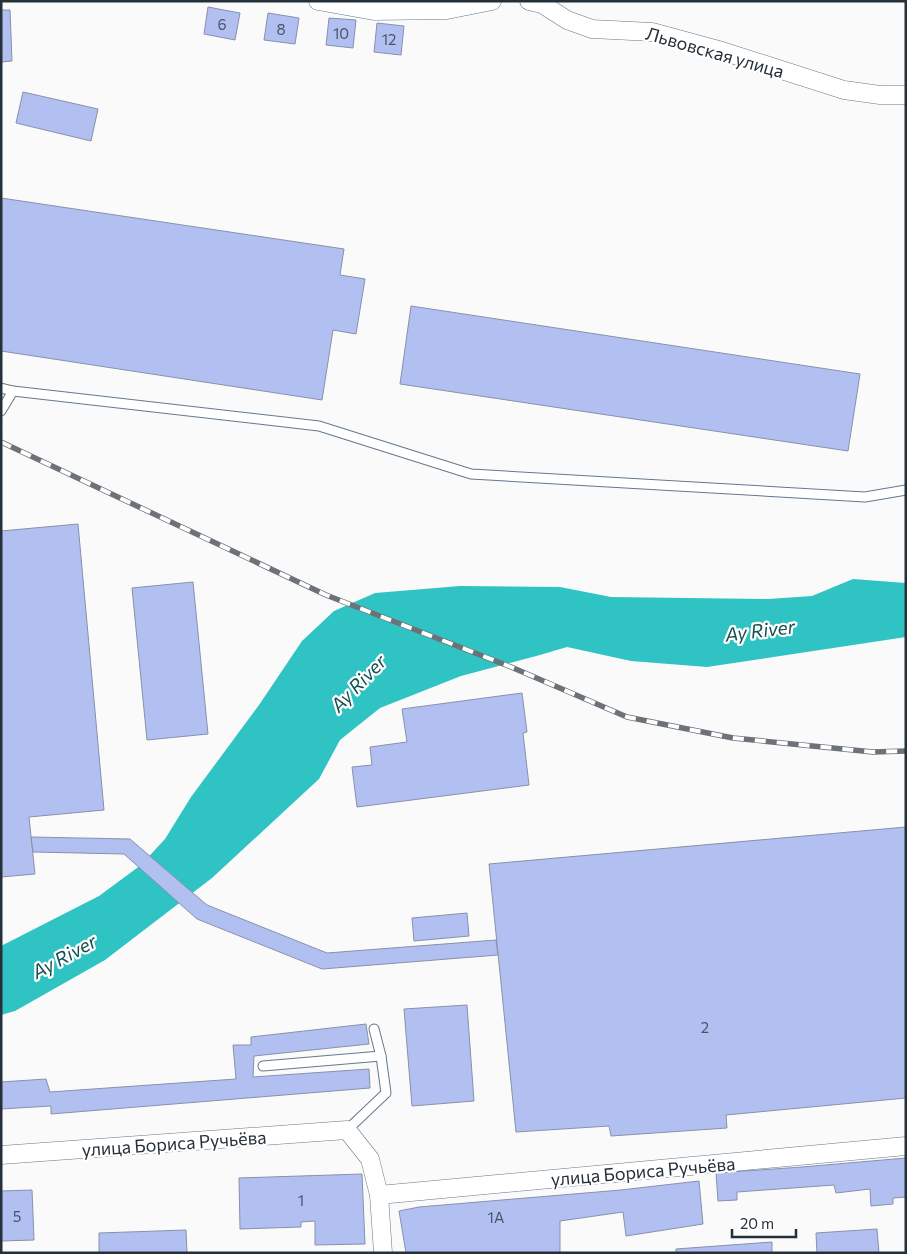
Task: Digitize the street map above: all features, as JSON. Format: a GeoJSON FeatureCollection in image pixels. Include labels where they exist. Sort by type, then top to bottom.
{"type":"FeatureCollection","features":[{"type":"Feature","properties":{"kind":"street"},"geometry":{"type":"LineString","coordinates":[[318,1],[374,10],[447,10],[492,1]]}},
{"type":"Feature","properties":{"kind":"street","name":"Львовская улица"},"geometry":{"type":"LineString","coordinates":[[528,1],[542,4],[567,20],[592,30],[652,32],[722,51],[844,90],[880,95],[906,95]]}},
{"type":"Feature","properties":{"kind":"street"},"geometry":{"type":"LineString","coordinates":[[347,1130],[370,1158],[379,1196],[383,1253]]}},
{"type":"Feature","properties":{"kind":"street","name":"улица Бориса Ручьёва"},"geometry":{"type":"LineString","coordinates":[[1,1155],[347,1130]]}},
{"type":"Feature","properties":{"kind":"street","name":"улица Бориса Ручьёва"},"geometry":{"type":"LineString","coordinates":[[379,1196],[906,1146]]}},
{"type":"Feature","properties":{"kind":"lane"},"geometry":{"type":"LineString","coordinates":[[1,388],[13,391],[319,426],[471,474],[865,497],[906,490]]}},
{"type":"Feature","properties":{"kind":"lane"},"geometry":{"type":"LineString","coordinates":[[1,411],[13,391]]}},
{"type":"Feature","properties":{"kind":"lane"},"geometry":{"type":"LineString","coordinates":[[347,1130],[386,1094],[381,1056],[374,1029]]}},
{"type":"Feature","properties":{"kind":"lane"},"geometry":{"type":"LineString","coordinates":[[263,1066],[381,1056]]}},
{"type":"Feature","properties":{"kind":"water","name":"Ay River"},"geometry":{"type":"Polygon","coordinates":[[[853,579],[906,583],[906,637],[707,667],[631,661],[567,647],[461,676],[380,708],[340,740],[319,779],[212,878],[105,960],[15,1011],[1,1015],[1,946],[99,896],[141,865],[165,839],[191,797],[259,705],[302,641],[334,611],[375,593],[460,586],[560,587],[611,597],[768,599],[812,596],[853,579]]]}},
{"type":"Feature","properties":{"kind":"building"},"geometry":{"type":"Polygon","coordinates":[[[208,7],[240,13],[235,40],[204,34],[208,7]]]}},
{"type":"Feature","properties":{"kind":"building"},"geometry":{"type":"Polygon","coordinates":[[[1,10],[10,10],[12,61],[1,62],[1,10]]]}},
{"type":"Feature","properties":{"kind":"building"},"geometry":{"type":"Polygon","coordinates":[[[268,13],[299,18],[295,44],[264,40],[268,13]]]}},
{"type":"Feature","properties":{"kind":"building"},"geometry":{"type":"Polygon","coordinates":[[[329,18],[356,20],[353,48],[326,45],[329,18]]]}},
{"type":"Feature","properties":{"kind":"building"},"geometry":{"type":"Polygon","coordinates":[[[377,23],[404,26],[401,55],[374,52],[377,23]]]}},
{"type":"Feature","properties":{"kind":"building"},"geometry":{"type":"Polygon","coordinates":[[[23,92],[98,109],[91,141],[16,123],[23,92]]]}},
{"type":"Feature","properties":{"kind":"building"},"geometry":{"type":"Polygon","coordinates":[[[1,198],[344,249],[340,275],[365,279],[356,334],[333,330],[322,400],[1,351],[1,198]]]}},
{"type":"Feature","properties":{"kind":"building"},"geometry":{"type":"Polygon","coordinates":[[[411,306],[860,374],[848,451],[400,384],[411,306]]]}},
{"type":"Feature","properties":{"kind":"building"},"geometry":{"type":"Polygon","coordinates":[[[78,524],[104,810],[29,817],[35,874],[1,877],[1,531],[78,524]]]}},
{"type":"Feature","properties":{"kind":"building"},"geometry":{"type":"Polygon","coordinates":[[[193,582],[208,734],[147,740],[132,588],[193,582]]]}},
{"type":"Feature","properties":{"kind":"building"},"geometry":{"type":"Polygon","coordinates":[[[522,693],[527,732],[523,733],[529,785],[357,807],[352,767],[372,765],[370,747],[407,742],[402,709],[522,693]]]}},
{"type":"Feature","properties":{"kind":"building"},"geometry":{"type":"Polygon","coordinates":[[[906,827],[906,1098],[726,1115],[727,1128],[611,1136],[609,1126],[516,1132],[489,864],[906,827]]]}},
{"type":"Feature","properties":{"kind":"building"},"geometry":{"type":"Polygon","coordinates":[[[31,837],[130,839],[207,905],[327,953],[496,940],[498,955],[322,969],[197,919],[124,854],[33,852],[31,837]]]}},
{"type":"Feature","properties":{"kind":"building"},"geometry":{"type":"Polygon","coordinates":[[[467,913],[469,936],[414,941],[412,918],[467,913]]]}},
{"type":"Feature","properties":{"kind":"building"},"geometry":{"type":"Polygon","coordinates":[[[467,1005],[474,1101],[412,1106],[404,1009],[467,1005]]]}},
{"type":"Feature","properties":{"kind":"building"},"geometry":{"type":"Polygon","coordinates":[[[366,1024],[369,1044],[254,1056],[253,1077],[369,1069],[370,1088],[51,1114],[51,1106],[1,1109],[1,1082],[46,1079],[50,1092],[236,1079],[233,1045],[251,1045],[251,1037],[366,1024]]]}},
{"type":"Feature","properties":{"kind":"building"},"geometry":{"type":"Polygon","coordinates":[[[906,1158],[906,1197],[893,1198],[893,1204],[871,1206],[870,1189],[836,1193],[834,1185],[737,1192],[737,1200],[718,1201],[716,1173],[906,1158]]]}},
{"type":"Feature","properties":{"kind":"building"},"geometry":{"type":"Polygon","coordinates":[[[362,1174],[365,1244],[315,1245],[315,1221],[301,1222],[301,1227],[240,1229],[239,1178],[362,1174]]]}},
{"type":"Feature","properties":{"kind":"building"},"geometry":{"type":"Polygon","coordinates":[[[699,1181],[703,1224],[626,1236],[623,1212],[560,1221],[560,1253],[406,1253],[399,1211],[419,1207],[621,1190],[699,1181]]]}},
{"type":"Feature","properties":{"kind":"building"},"geometry":{"type":"Polygon","coordinates":[[[32,1190],[34,1240],[1,1241],[1,1191],[32,1190]]]}},
{"type":"Feature","properties":{"kind":"building"},"geometry":{"type":"Polygon","coordinates":[[[877,1229],[879,1253],[817,1253],[816,1233],[877,1229]]]}},
{"type":"Feature","properties":{"kind":"building"},"geometry":{"type":"Polygon","coordinates":[[[186,1230],[187,1253],[99,1253],[99,1233],[186,1230]]]}},
{"type":"Feature","properties":{"kind":"building"},"geometry":{"type":"Polygon","coordinates":[[[772,1242],[772,1253],[676,1253],[676,1249],[772,1242]]]}},
{"type":"Feature","properties":{"kind":"railway"},"geometry":{"type":"LineString","coordinates":[[1,442],[326,595],[511,667],[627,717],[733,738],[873,752],[906,751]]}}]}
